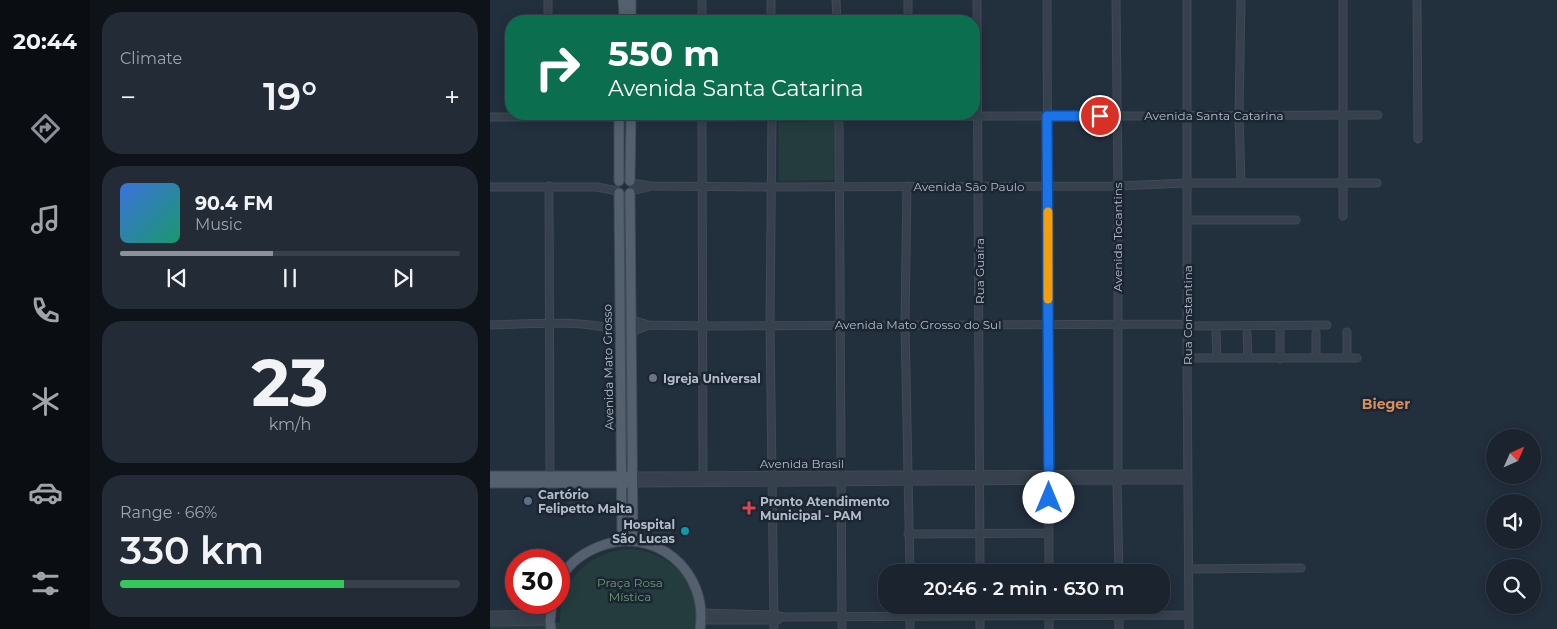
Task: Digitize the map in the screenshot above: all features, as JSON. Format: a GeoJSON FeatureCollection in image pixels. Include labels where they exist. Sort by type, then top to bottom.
{"type":"FeatureCollection","features":[{"type":"Feature","properties":{"kind":"main road"},"geometry":{"type":"LineString","coordinates":[[622,0],[625,15]]}},
{"type":"Feature","properties":{"kind":"main road"},"geometry":{"type":"LineString","coordinates":[[621,15],[622,0]]}},
{"type":"Feature","properties":{"kind":"main road"},"geometry":{"type":"LineString","coordinates":[[631,0],[631,15]]}},
{"type":"Feature","properties":{"kind":"main road","name":"Avenida Mato Grosso"},"geometry":{"type":"LineString","coordinates":[[619,120],[622,541]]}},
{"type":"Feature","properties":{"kind":"main road","name":"Avenida Mato Grosso"},"geometry":{"type":"LineString","coordinates":[[630,120],[633,540]]}},
{"type":"Feature","properties":{"kind":"main road"},"geometry":{"type":"LineString","coordinates":[[624,178],[631,187],[624,195],[618,187],[624,178]]}},
{"type":"Feature","properties":{"kind":"main road","name":"Avenida Brasil"},"geometry":{"type":"LineString","coordinates":[[490,476],[550,475],[622,479]]}},
{"type":"Feature","properties":{"kind":"main road","name":"Avenida Brasil"},"geometry":{"type":"LineString","coordinates":[[490,483],[632,479]]}},
{"type":"Feature","properties":{"kind":"main road"},"geometry":{"type":"LineString","coordinates":[[570,566],[587,552],[604,544],[633,540],[656,547],[677,561],[690,575],[697,591],[701,621]]}},
{"type":"Feature","properties":{"kind":"street"},"geometry":{"type":"LineString","coordinates":[[548,0],[548,15]]}},
{"type":"Feature","properties":{"kind":"street"},"geometry":{"type":"LineString","coordinates":[[702,0],[702,15]]}},
{"type":"Feature","properties":{"kind":"street"},"geometry":{"type":"LineString","coordinates":[[771,0],[771,15]]}},
{"type":"Feature","properties":{"kind":"street"},"geometry":{"type":"LineString","coordinates":[[836,0],[837,15]]}},
{"type":"Feature","properties":{"kind":"street"},"geometry":{"type":"LineString","coordinates":[[908,0],[908,15]]}},
{"type":"Feature","properties":{"kind":"street","name":"Rua Guaíra"},"geometry":{"type":"LineString","coordinates":[[978,0],[978,15]]}},
{"type":"Feature","properties":{"kind":"street"},"geometry":{"type":"LineString","coordinates":[[1047,0],[1049,564]]}},
{"type":"Feature","properties":{"kind":"street","name":"Avenida Tocantins"},"geometry":{"type":"LineString","coordinates":[[1116,0],[1119,564]]}},
{"type":"Feature","properties":{"kind":"street","name":"Rua Constantina"},"geometry":{"type":"LineString","coordinates":[[1187,0],[1189,629]]}},
{"type":"Feature","properties":{"kind":"street"},"geometry":{"type":"LineString","coordinates":[[1241,0],[1239,115],[1241,183]]}},
{"type":"Feature","properties":{"kind":"street"},"geometry":{"type":"LineString","coordinates":[[1343,0],[1343,216]]}},
{"type":"Feature","properties":{"kind":"street"},"geometry":{"type":"LineString","coordinates":[[1417,0],[1418,139]]}},
{"type":"Feature","properties":{"kind":"street","name":"Avenida Santa Catarina"},"geometry":{"type":"LineString","coordinates":[[980,116],[1378,115]]}},
{"type":"Feature","properties":{"kind":"street"},"geometry":{"type":"LineString","coordinates":[[490,117],[505,116]]}},
{"type":"Feature","properties":{"kind":"street"},"geometry":{"type":"LineString","coordinates":[[702,120],[703,479]]}},
{"type":"Feature","properties":{"kind":"street"},"geometry":{"type":"LineString","coordinates":[[772,120],[770,325],[774,622]]}},
{"type":"Feature","properties":{"kind":"street"},"geometry":{"type":"LineString","coordinates":[[839,120],[842,629]]}},
{"type":"Feature","properties":{"kind":"street","name":"Rua Guaíra"},"geometry":{"type":"LineString","coordinates":[[978,120],[980,564]]}},
{"type":"Feature","properties":{"kind":"street","name":"Avenida São Paulo"},"geometry":{"type":"LineString","coordinates":[[631,187],[1118,186],[1187,183],[1377,184]]}},
{"type":"Feature","properties":{"kind":"street"},"geometry":{"type":"LineString","coordinates":[[549,186],[550,475]]}},
{"type":"Feature","properties":{"kind":"street"},"geometry":{"type":"LineString","coordinates":[[907,186],[905,324],[910,564]]}},
{"type":"Feature","properties":{"kind":"street"},"geometry":{"type":"LineString","coordinates":[[490,187],[618,187]]}},
{"type":"Feature","properties":{"kind":"street"},"geometry":{"type":"LineString","coordinates":[[1187,220],[1296,220]]}},
{"type":"Feature","properties":{"kind":"street"},"geometry":{"type":"LineString","coordinates":[[603,325],[620,319]]}},
{"type":"Feature","properties":{"kind":"street"},"geometry":{"type":"LineString","coordinates":[[632,320],[648,325]]}},
{"type":"Feature","properties":{"kind":"street","name":"Avenida Mato Grosso do Sul"},"geometry":{"type":"LineString","coordinates":[[648,325],[1117,323],[1327,325]]}},
{"type":"Feature","properties":{"kind":"street"},"geometry":{"type":"LineString","coordinates":[[490,325],[603,325],[620,331]]}},
{"type":"Feature","properties":{"kind":"street"},"geometry":{"type":"LineString","coordinates":[[631,332],[648,325]]}},
{"type":"Feature","properties":{"kind":"street"},"geometry":{"type":"LineString","coordinates":[[1280,330],[1280,359]]}},
{"type":"Feature","properties":{"kind":"street"},"geometry":{"type":"LineString","coordinates":[[1216,332],[1217,358]]}},
{"type":"Feature","properties":{"kind":"street"},"geometry":{"type":"LineString","coordinates":[[1347,332],[1347,358]]}},
{"type":"Feature","properties":{"kind":"street"},"geometry":{"type":"LineString","coordinates":[[1247,333],[1248,358]]}},
{"type":"Feature","properties":{"kind":"street"},"geometry":{"type":"LineString","coordinates":[[1316,333],[1316,358]]}},
{"type":"Feature","properties":{"kind":"street"},"geometry":{"type":"LineString","coordinates":[[1187,358],[1357,358]]}},
{"type":"Feature","properties":{"kind":"street","name":"Avenida Brasil"},"geometry":{"type":"LineString","coordinates":[[632,479],[1188,477]]}},
{"type":"Feature","properties":{"kind":"street"},"geometry":{"type":"LineString","coordinates":[[908,534],[1049,533]]}},
{"type":"Feature","properties":{"kind":"street"},"geometry":{"type":"LineString","coordinates":[[1189,569],[1301,568]]}},
{"type":"Feature","properties":{"kind":"street"},"geometry":{"type":"LineString","coordinates":[[490,615],[551,621]]}},
{"type":"Feature","properties":{"kind":"street"},"geometry":{"type":"LineString","coordinates":[[701,621],[774,622],[784,617],[1189,615]]}},
{"type":"Feature","properties":{"kind":"street"},"geometry":{"type":"LineString","coordinates":[[910,616],[910,629]]}},
{"type":"Feature","properties":{"kind":"street"},"geometry":{"type":"LineString","coordinates":[[980,616],[980,629]]}},
{"type":"Feature","properties":{"kind":"street"},"geometry":{"type":"LineString","coordinates":[[1049,616],[1049,629]]}},
{"type":"Feature","properties":{"kind":"street"},"geometry":{"type":"LineString","coordinates":[[1119,616],[1119,629]]}},
{"type":"Feature","properties":{"kind":"street"},"geometry":{"type":"LineString","coordinates":[[490,622],[551,621]]}},
{"type":"Feature","properties":{"kind":"green space"},"geometry":{"type":"Polygon","coordinates":[[[837,121],[835,180],[779,181],[778,122],[837,121]]]}},
{"type":"Feature","properties":{"kind":"green space"},"geometry":{"type":"Polygon","coordinates":[[[567,490],[588,490],[589,515],[568,515],[567,490]]]}},
{"type":"Feature","properties":{"kind":"green space"},"geometry":{"type":"Polygon","coordinates":[[[671,527],[671,541],[659,545],[639,539],[636,535],[636,528],[671,527]]]}},
{"type":"Feature","properties":{"kind":"green space","name":"Praça Rosa Mística"},"geometry":{"type":"Polygon","coordinates":[[[630,549],[652,553],[678,570],[685,578],[695,598],[699,629],[556,629],[554,623],[560,623],[561,614],[570,614],[570,584],[579,571],[602,555],[630,549]]]}},
{"type":"Feature","properties":{"kind":"green space"},"geometry":{"type":"Polygon","coordinates":[[[490,623],[545,624],[546,629],[490,629],[490,623]]]}},
{"type":"Feature","properties":{"kind":"slow traffic"},"geometry":{"type":"LineString","coordinates":[[1048,212],[1048,299]]}},
{"type":"Feature","properties":{"kind":"place","name":"Igreja Universal"},"geometry":{"type":"Point","coordinates":[653,378]}},
{"type":"Feature","properties":{"kind":"place","name":"Cartório Felipetto Malta"},"geometry":{"type":"Point","coordinates":[528,501]}},
{"type":"Feature","properties":{"kind":"place","name":"Pronto Atendimento Municipal - PAM"},"geometry":{"type":"Point","coordinates":[749,508]}},
{"type":"Feature","properties":{"kind":"place","name":"Hospital São Lucas"},"geometry":{"type":"Point","coordinates":[685,531]}},
{"type":"Feature","properties":{"kind":"district","name":"Bieger"},"geometry":{"type":"Point","coordinates":[1386,404]}},
{"type":"Feature","properties":{"kind":"route"},"geometry":{"type":"LineString","coordinates":[[1049,498],[1047,116],[1100,116]]}}]}
